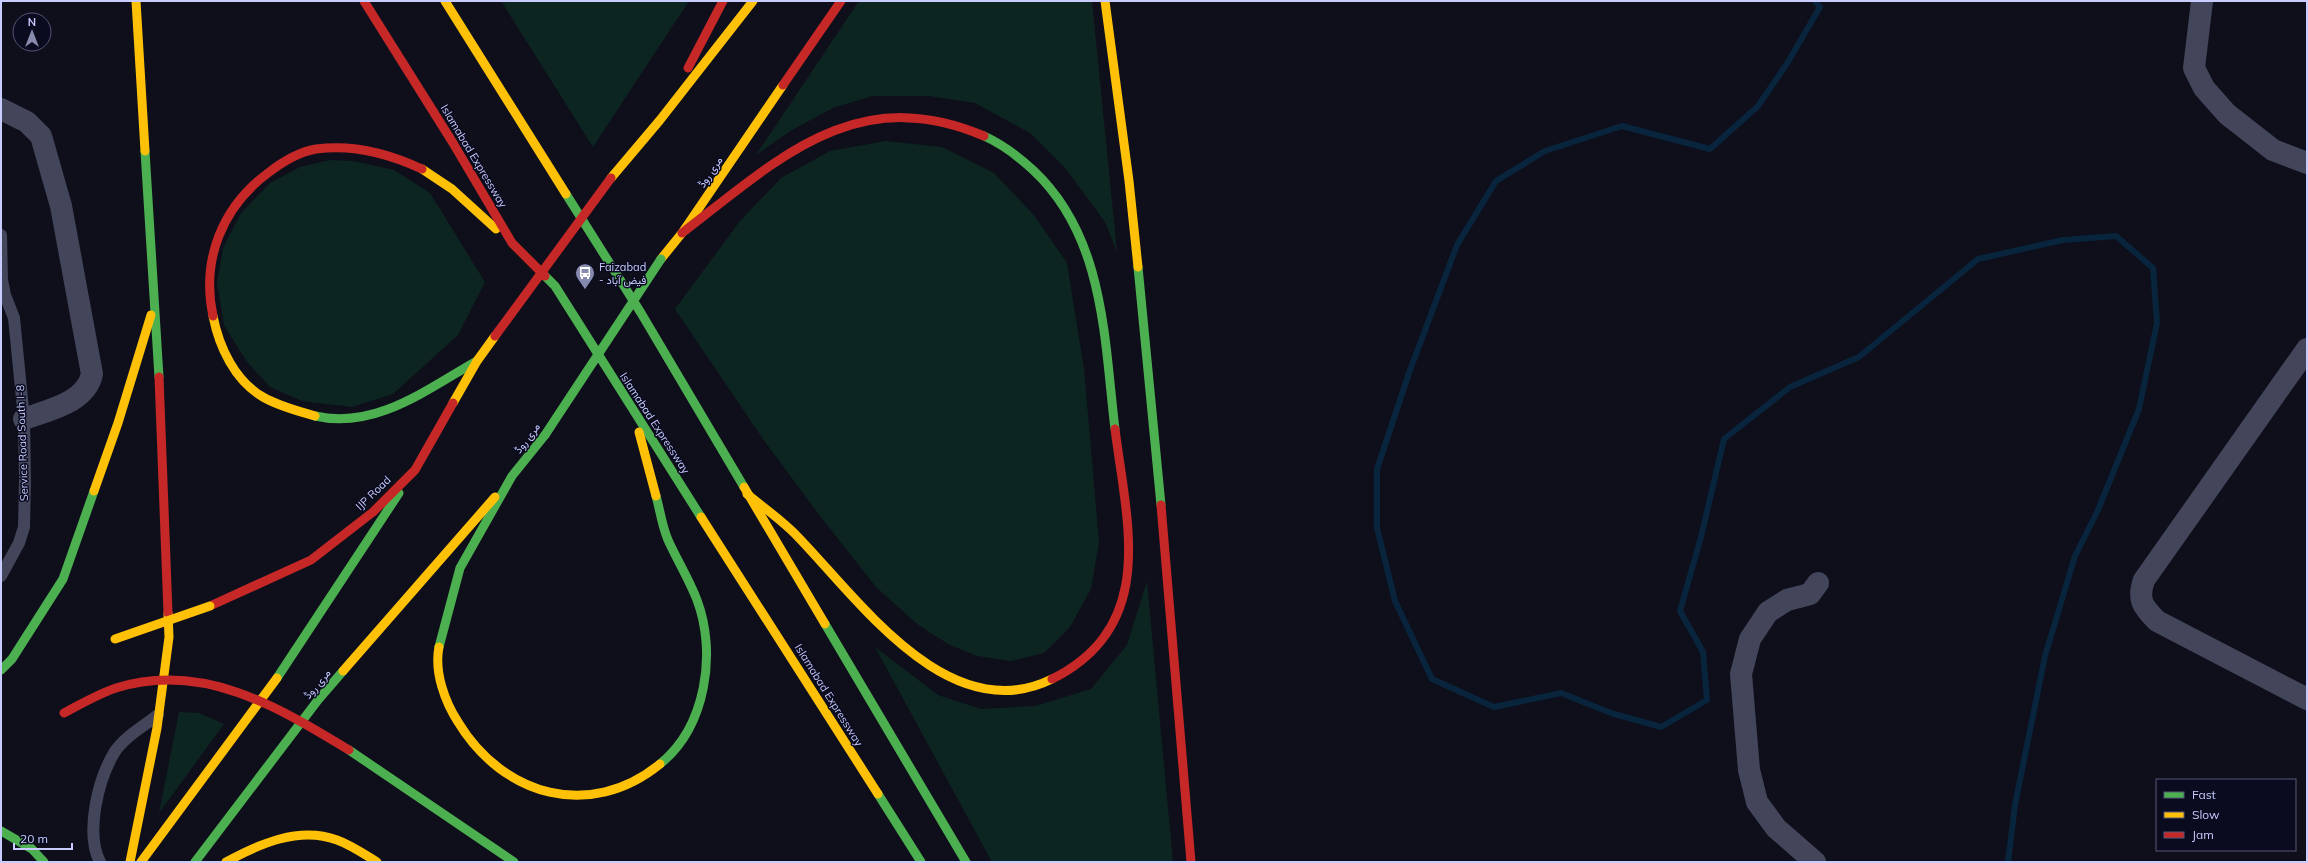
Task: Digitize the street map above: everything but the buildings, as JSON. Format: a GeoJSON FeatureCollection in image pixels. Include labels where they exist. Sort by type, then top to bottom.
{"type":"FeatureCollection","features":[{"type":"Feature","properties":{"kind":"main road"},"geometry":{"type":"LineString","coordinates":[[130,862],[159,714],[169,637],[162,422],[136,1]]}},
{"type":"Feature","properties":{"kind":"main road","name":"Islamabad Expressway"},"geometry":{"type":"LineString","coordinates":[[364,1],[453,143],[512,243],[555,286],[634,413],[920,862]]}},
{"type":"Feature","properties":{"kind":"main road"},"geometry":{"type":"LineString","coordinates":[[660,120],[723,1]]}},
{"type":"Feature","properties":{"kind":"main road"},"geometry":{"type":"LineString","coordinates":[[660,120],[753,1]]}},
{"type":"Feature","properties":{"kind":"main road","name":"مری روڈ"},"geometry":{"type":"LineString","coordinates":[[195,862],[318,700],[512,476],[545,435],[661,259],[682,233],[841,1]]}},
{"type":"Feature","properties":{"kind":"main road"},"geometry":{"type":"LineString","coordinates":[[1105,1],[1129,181],[1151,394],[1191,862]]}},
{"type":"Feature","properties":{"kind":"main road"},"geometry":{"type":"LineString","coordinates":[[445,2],[641,314],[966,862]]}},
{"type":"Feature","properties":{"kind":"main road"},"geometry":{"type":"LineString","coordinates":[[682,233],[790,151],[826,133],[860,120],[891,117],[926,117],[957,124],[985,136],[1016,155],[1045,180],[1069,212],[1087,252],[1098,290],[1129,538],[1128,579],[1117,616],[1099,645],[1070,669],[1045,682],[1019,690],[985,689],[956,681],[927,665],[900,643],[867,613],[796,536],[747,494]]}},
{"type":"Feature","properties":{"kind":"main road","name":"IJP Road"},"geometry":{"type":"LineString","coordinates":[[115,640],[210,606],[311,560],[373,512],[415,470],[477,361],[611,178],[660,120]]}},
{"type":"Feature","properties":{"kind":"main road"},"geometry":{"type":"LineString","coordinates":[[477,361],[394,408],[361,419],[326,419],[262,397],[238,375],[219,341],[209,307],[207,278],[214,240],[236,201],[270,170],[303,153],[345,147],[389,156],[423,170],[448,188],[512,243]]}},
{"type":"Feature","properties":{"kind":"main road"},"geometry":{"type":"LineString","coordinates":[[1,670],[12,659],[62,579],[118,423],[155,303]]}},
{"type":"Feature","properties":{"kind":"main road"},"geometry":{"type":"LineString","coordinates":[[512,476],[460,568],[444,624],[438,650],[440,679],[449,708],[470,742],[502,771],[524,784],[552,794],[581,795],[616,789],[643,778],[664,761],[683,739],[696,714],[705,684],[705,632],[697,600],[667,538],[634,413]]}},
{"type":"Feature","properties":{"kind":"main road"},"geometry":{"type":"LineString","coordinates":[[141,862],[279,675],[415,470]]}},
{"type":"Feature","properties":{"kind":"main road"},"geometry":{"type":"LineString","coordinates":[[64,713],[110,690],[148,682],[199,682],[229,688],[272,705],[349,750],[514,862]]}},
{"type":"Feature","properties":{"kind":"main road"},"geometry":{"type":"LineString","coordinates":[[1,831],[32,849],[44,862]]}},
{"type":"Feature","properties":{"kind":"main road"},"geometry":{"type":"LineString","coordinates":[[228,861],[268,841],[305,835],[331,838],[377,862]]}},
{"type":"Feature","properties":{"kind":"street"},"geometry":{"type":"LineString","coordinates":[[2202,1],[2194,68],[2204,88],[2227,114],[2273,150],[2307,163]]}},
{"type":"Feature","properties":{"kind":"street"},"geometry":{"type":"LineString","coordinates":[[1,109],[27,122],[41,136],[62,206],[92,374],[90,384],[82,395],[24,419]]}},
{"type":"Feature","properties":{"kind":"street"},"geometry":{"type":"LineString","coordinates":[[2307,350],[2144,580],[2139,593],[2145,609],[2157,621],[2307,698]]}},
{"type":"Feature","properties":{"kind":"street"},"geometry":{"type":"LineString","coordinates":[[1815,862],[1776,828],[1757,802],[1749,770],[1741,674],[1750,639],[1768,612],[1788,600],[1810,594],[1818,583]]}},
{"type":"Feature","properties":{"kind":"lane","name":"Service Road South I-8"},"geometry":{"type":"LineString","coordinates":[[1,235],[2,280],[5,295],[14,318],[24,419],[24,526],[19,543],[1,576]]}},
{"type":"Feature","properties":{"kind":"lane"},"geometry":{"type":"LineString","coordinates":[[100,862],[96,854],[92,822],[100,788],[114,752],[130,736],[159,714]]}},
{"type":"Feature","properties":{"kind":"green space"},"geometry":{"type":"Polygon","coordinates":[[[501,1],[689,1],[593,147],[501,1]]]}},
{"type":"Feature","properties":{"kind":"green space"},"geometry":{"type":"Polygon","coordinates":[[[859,1],[1092,1],[1117,252],[1105,222],[1066,169],[1030,133],[975,103],[929,96],[872,96],[833,108],[792,130],[756,155],[859,1]]]}},
{"type":"Feature","properties":{"kind":"green space"},"geometry":{"type":"Polygon","coordinates":[[[886,141],[942,147],[994,173],[1033,214],[1067,263],[1084,369],[1099,542],[1091,589],[1070,627],[1044,653],[1011,661],[977,656],[948,644],[917,624],[876,587],[820,516],[763,439],[675,309],[740,221],[781,178],[830,151],[886,141]]]}},
{"type":"Feature","properties":{"kind":"green space"},"geometry":{"type":"Polygon","coordinates":[[[330,160],[353,161],[394,170],[430,193],[485,282],[458,335],[393,394],[352,407],[302,401],[270,387],[247,362],[224,325],[217,283],[223,248],[241,213],[270,183],[300,167],[330,160]]]}},
{"type":"Feature","properties":{"kind":"green space"},"geometry":{"type":"Polygon","coordinates":[[[1147,581],[1173,862],[992,862],[875,647],[938,695],[981,709],[1035,706],[1091,689],[1127,645],[1147,581]]]}},
{"type":"Feature","properties":{"kind":"green space"},"geometry":{"type":"Polygon","coordinates":[[[179,712],[199,713],[224,724],[159,813],[179,712]]]}},
{"type":"Feature","properties":{"kind":"waterway"},"geometry":{"type":"LineString","coordinates":[[1815,1],[1820,7],[1788,62],[1758,106],[1710,149],[1622,126],[1545,151],[1496,181],[1457,245],[1409,373],[1377,469],[1377,528],[1395,601],[1432,679],[1494,707],[1561,693],[1611,713],[1661,727],[1707,700],[1703,652],[1680,611],[1701,537],[1724,439],[1790,387],[1859,357],[1978,259],[2063,240],[2116,236],[2153,268],[2157,323],[2139,409],[2098,510],[2075,556],[2045,656],[2015,805],[2008,862]]}},
{"type":"Feature","properties":{"kind":"traffic: fast"},"geometry":{"type":"LineString","coordinates":[[984,136],[1010,151],[1033,170],[1057,197],[1075,226],[1088,258],[1097,291],[1108,360],[1115,429]]}},
{"type":"Feature","properties":{"kind":"traffic: fast"},"geometry":{"type":"LineString","coordinates":[[145,151],[159,377]]}},
{"type":"Feature","properties":{"kind":"traffic: fast"},"geometry":{"type":"LineString","coordinates":[[566,194],[641,313],[744,487]]}},
{"type":"Feature","properties":{"kind":"traffic: fast"},"geometry":{"type":"LineString","coordinates":[[545,435],[661,259]]}},
{"type":"Feature","properties":{"kind":"traffic: fast"},"geometry":{"type":"LineString","coordinates":[[1138,267],[1161,505]]}},
{"type":"Feature","properties":{"kind":"traffic: fast"},"geometry":{"type":"LineString","coordinates":[[545,276],[555,286],[701,517]]}},
{"type":"Feature","properties":{"kind":"traffic: fast"},"geometry":{"type":"LineString","coordinates":[[315,416],[337,419],[359,417],[380,412],[420,394],[477,361]]}},
{"type":"Feature","properties":{"kind":"traffic: fast"},"geometry":{"type":"LineString","coordinates":[[439,647],[460,568],[512,476],[545,435]]}},
{"type":"Feature","properties":{"kind":"traffic: fast"},"geometry":{"type":"LineString","coordinates":[[1,670],[12,659],[63,579],[94,491]]}},
{"type":"Feature","properties":{"kind":"traffic: fast"},"geometry":{"type":"LineString","coordinates":[[277,678],[399,493]]}},
{"type":"Feature","properties":{"kind":"traffic: fast"},"geometry":{"type":"LineString","coordinates":[[656,496],[666,535],[697,600],[703,621],[706,643],[706,665],[703,688],[697,710],[688,730],[676,749],[660,764]]}},
{"type":"Feature","properties":{"kind":"traffic: fast"},"geometry":{"type":"LineString","coordinates":[[825,624],[966,862]]}},
{"type":"Feature","properties":{"kind":"traffic: fast"},"geometry":{"type":"LineString","coordinates":[[195,862],[318,700],[343,671]]}},
{"type":"Feature","properties":{"kind":"traffic: fast"},"geometry":{"type":"LineString","coordinates":[[349,750],[514,862]]}},
{"type":"Feature","properties":{"kind":"traffic: fast"},"geometry":{"type":"LineString","coordinates":[[878,794],[921,862]]}},
{"type":"Feature","properties":{"kind":"traffic: fast"},"geometry":{"type":"LineString","coordinates":[[1,831],[32,849],[44,862]]}},
{"type":"Feature","properties":{"kind":"traffic: slow"},"geometry":{"type":"LineString","coordinates":[[136,1],[145,151]]}},
{"type":"Feature","properties":{"kind":"traffic: slow"},"geometry":{"type":"LineString","coordinates":[[445,1],[566,194]]}},
{"type":"Feature","properties":{"kind":"traffic: slow"},"geometry":{"type":"LineString","coordinates":[[611,178],[660,120],[753,1]]}},
{"type":"Feature","properties":{"kind":"traffic: slow"},"geometry":{"type":"LineString","coordinates":[[1105,1],[1129,181],[1138,267]]}},
{"type":"Feature","properties":{"kind":"traffic: slow"},"geometry":{"type":"LineString","coordinates":[[661,259],[682,233],[783,85]]}},
{"type":"Feature","properties":{"kind":"traffic: slow"},"geometry":{"type":"LineString","coordinates":[[422,169],[452,189],[496,229]]}},
{"type":"Feature","properties":{"kind":"traffic: slow"},"geometry":{"type":"LineString","coordinates":[[94,491],[118,423],[151,315]]}},
{"type":"Feature","properties":{"kind":"traffic: slow"},"geometry":{"type":"LineString","coordinates":[[213,316],[224,351],[236,373],[244,382],[263,397],[275,403],[315,416]]}},
{"type":"Feature","properties":{"kind":"traffic: slow"},"geometry":{"type":"LineString","coordinates":[[453,403],[477,361],[495,336]]}},
{"type":"Feature","properties":{"kind":"traffic: slow"},"geometry":{"type":"LineString","coordinates":[[639,432],[656,496]]}},
{"type":"Feature","properties":{"kind":"traffic: slow"},"geometry":{"type":"LineString","coordinates":[[744,487],[825,624]]}},
{"type":"Feature","properties":{"kind":"traffic: slow"},"geometry":{"type":"LineString","coordinates":[[747,494],[792,531],[878,623],[909,651],[942,673],[977,687],[1014,690],[1052,679]]}},
{"type":"Feature","properties":{"kind":"traffic: slow"},"geometry":{"type":"LineString","coordinates":[[343,671],[495,497]]}},
{"type":"Feature","properties":{"kind":"traffic: slow"},"geometry":{"type":"LineString","coordinates":[[701,517],[878,794]]}},
{"type":"Feature","properties":{"kind":"traffic: slow"},"geometry":{"type":"LineString","coordinates":[[115,639],[210,606]]}},
{"type":"Feature","properties":{"kind":"traffic: slow"},"geometry":{"type":"LineString","coordinates":[[130,862],[157,728],[169,637],[168,613]]}},
{"type":"Feature","properties":{"kind":"traffic: slow"},"geometry":{"type":"LineString","coordinates":[[439,647],[439,676],[445,696],[453,714],[477,747],[499,768],[523,783],[550,792],[577,795],[605,792],[633,782],[660,764]]}},
{"type":"Feature","properties":{"kind":"traffic: slow"},"geometry":{"type":"LineString","coordinates":[[141,862],[277,678]]}},
{"type":"Feature","properties":{"kind":"traffic: slow"},"geometry":{"type":"LineString","coordinates":[[226,862],[266,843],[294,836],[308,835],[323,836],[337,840],[377,862]]}},
{"type":"Feature","properties":{"kind":"traffic: jam"},"geometry":{"type":"LineString","coordinates":[[364,1],[453,143],[512,243],[545,276]]}},
{"type":"Feature","properties":{"kind":"traffic: jam"},"geometry":{"type":"LineString","coordinates":[[688,68],[723,1]]}},
{"type":"Feature","properties":{"kind":"traffic: jam"},"geometry":{"type":"LineString","coordinates":[[783,85],[841,1]]}},
{"type":"Feature","properties":{"kind":"traffic: jam"},"geometry":{"type":"LineString","coordinates":[[682,233],[751,179],[786,156],[821,136],[857,123],[896,118],[938,121],[984,136]]}},
{"type":"Feature","properties":{"kind":"traffic: jam"},"geometry":{"type":"LineString","coordinates":[[213,316],[210,295],[210,275],[213,255],[219,236],[227,218],[238,202],[252,187],[273,169],[303,152],[330,148],[357,149],[384,155],[422,169]]}},
{"type":"Feature","properties":{"kind":"traffic: jam"},"geometry":{"type":"LineString","coordinates":[[495,336],[611,178]]}},
{"type":"Feature","properties":{"kind":"traffic: jam"},"geometry":{"type":"LineString","coordinates":[[159,377],[168,613]]}},
{"type":"Feature","properties":{"kind":"traffic: jam"},"geometry":{"type":"LineString","coordinates":[[210,606],[311,560],[373,512],[415,470],[453,403]]}},
{"type":"Feature","properties":{"kind":"traffic: jam"},"geometry":{"type":"LineString","coordinates":[[1052,679],[1086,657],[1108,631],[1122,602],[1128,570],[1128,536],[1125,501],[1115,429]]}},
{"type":"Feature","properties":{"kind":"traffic: jam"},"geometry":{"type":"LineString","coordinates":[[1161,505],[1191,862]]}},
{"type":"Feature","properties":{"kind":"traffic: jam"},"geometry":{"type":"LineString","coordinates":[[64,713],[109,690],[148,681],[179,680],[209,684],[267,704],[295,718],[349,750]]}},
{"type":"Feature","properties":{"kind":"place","name":"Faizabad - فیض آباد"},"geometry":{"type":"Point","coordinates":[585,290]}}]}
